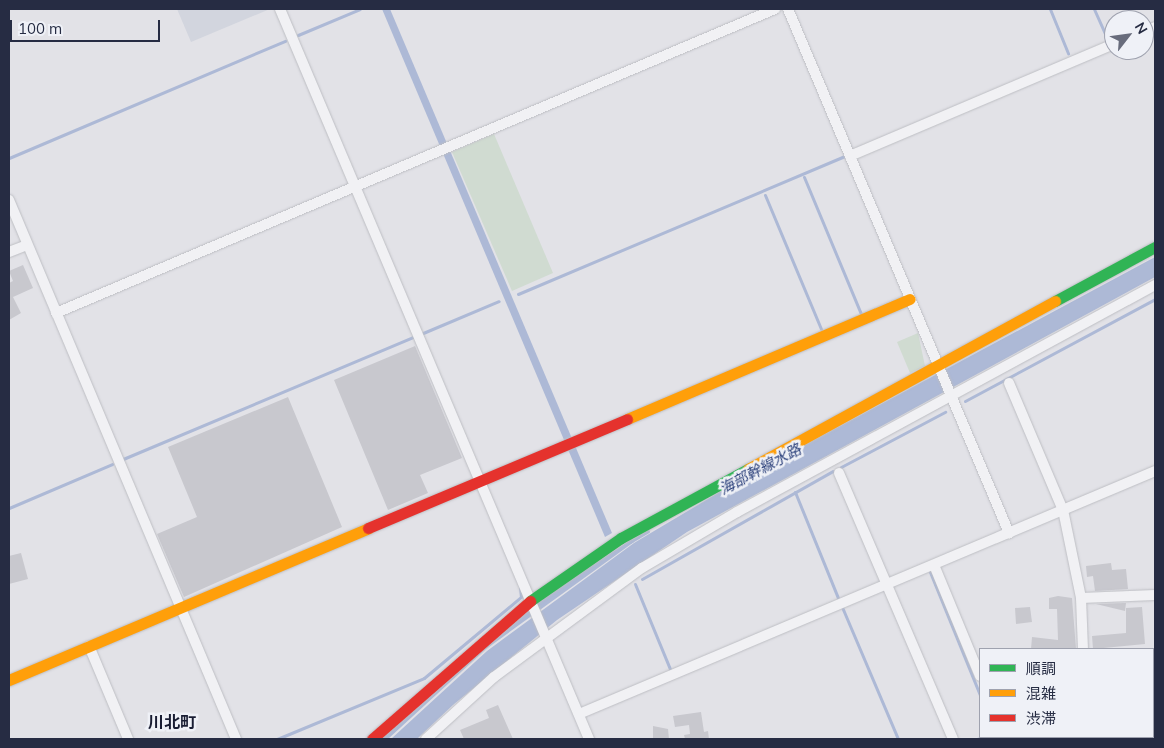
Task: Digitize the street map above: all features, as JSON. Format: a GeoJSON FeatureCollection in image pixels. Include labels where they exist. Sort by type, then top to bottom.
{"type":"FeatureCollection","features":[{"type":"Feature","properties":{"kind":"street"},"geometry":{"type":"LineString","coordinates":[[280,9],[589,739]]}},
{"type":"Feature","properties":{"kind":"street"},"geometry":{"type":"LineString","coordinates":[[56,313],[775,9]]}},
{"type":"Feature","properties":{"kind":"street"},"geometry":{"type":"LineString","coordinates":[[788,9],[910,299],[936,366],[952,396],[1009,533]]}},
{"type":"Feature","properties":{"kind":"street"},"geometry":{"type":"LineString","coordinates":[[850,156],[1104,48]]}},
{"type":"Feature","properties":{"kind":"street"},"geometry":{"type":"LineString","coordinates":[[9,200],[236,739]]}},
{"type":"Feature","properties":{"kind":"street"},"geometry":{"type":"LineString","coordinates":[[9,252],[28,244]]}},
{"type":"Feature","properties":{"kind":"street"},"geometry":{"type":"LineString","coordinates":[[372,739],[531,600],[620,538],[1155,247]]}},
{"type":"Feature","properties":{"kind":"street"},"geometry":{"type":"LineString","coordinates":[[426,739],[494,677],[642,568],[737,512],[1155,286]]}},
{"type":"Feature","properties":{"kind":"street"},"geometry":{"type":"LineString","coordinates":[[9,680],[910,299]]}},
{"type":"Feature","properties":{"kind":"street"},"geometry":{"type":"LineString","coordinates":[[1009,383],[1063,510],[1080,598],[1083,648]]}},
{"type":"Feature","properties":{"kind":"street"},"geometry":{"type":"LineString","coordinates":[[579,714],[1155,471]]}},
{"type":"Feature","properties":{"kind":"street"},"geometry":{"type":"LineString","coordinates":[[839,472],[953,739]]}},
{"type":"Feature","properties":{"kind":"street"},"geometry":{"type":"LineString","coordinates":[[934,565],[979,674]]}},
{"type":"Feature","properties":{"kind":"street"},"geometry":{"type":"LineString","coordinates":[[1080,598],[1155,595]]}},
{"type":"Feature","properties":{"kind":"street"},"geometry":{"type":"LineString","coordinates":[[90,646],[128,739]]}},
{"type":"Feature","properties":{"kind":"shaded area"},"geometry":{"type":"Polygon","coordinates":[[[177,9],[270,9],[191,42],[177,9]]]}},
{"type":"Feature","properties":{"kind":"shaded area"},"geometry":{"type":"Polygon","coordinates":[[[494,134],[553,273],[512,291],[452,152],[494,134]]]}},
{"type":"Feature","properties":{"kind":"shaded area"},"geometry":{"type":"Polygon","coordinates":[[[918,333],[925,366],[910,373],[897,342],[918,333]]]}},
{"type":"Feature","properties":{"kind":"water"},"geometry":{"type":"Polygon","coordinates":[[[382,9],[390,9],[612,533],[605,537],[382,9]]]}},
{"type":"Feature","properties":{"kind":"water"},"geometry":{"type":"Polygon","coordinates":[[[1155,257],[1155,277],[687,532],[557,620],[453,705],[417,739],[391,739],[487,651],[634,543],[738,481],[1155,257]]]}},
{"type":"Feature","properties":{"kind":"water"},"geometry":{"type":"Polygon","coordinates":[[[632,539],[634,542],[486,649],[388,739],[378,739],[525,610],[632,539]]]}},
{"type":"Feature","properties":{"kind":"building"},"geometry":{"type":"Polygon","coordinates":[[[23,265],[33,288],[13,297],[21,313],[9,320],[9,283],[13,281],[9,271],[23,265]]]}},
{"type":"Feature","properties":{"kind":"building"},"geometry":{"type":"Polygon","coordinates":[[[415,346],[462,458],[420,475],[428,493],[388,510],[334,380],[415,346]]]}},
{"type":"Feature","properties":{"kind":"building"},"geometry":{"type":"Polygon","coordinates":[[[288,397],[342,527],[184,597],[157,534],[197,517],[168,447],[288,397]]]}},
{"type":"Feature","properties":{"kind":"building"},"geometry":{"type":"Polygon","coordinates":[[[21,553],[28,579],[9,584],[9,556],[21,553]]]}},
{"type":"Feature","properties":{"kind":"building"},"geometry":{"type":"Polygon","coordinates":[[[1111,563],[1112,570],[1126,569],[1128,589],[1095,591],[1093,576],[1087,577],[1086,566],[1111,563]]]}},
{"type":"Feature","properties":{"kind":"building"},"geometry":{"type":"Polygon","coordinates":[[[1058,596],[1072,598],[1076,648],[1031,648],[1032,637],[1058,640],[1057,609],[1049,609],[1049,598],[1058,596]]]}},
{"type":"Feature","properties":{"kind":"building"},"geometry":{"type":"Polygon","coordinates":[[[1126,603],[1125,611],[1096,604],[1126,603]]]}},
{"type":"Feature","properties":{"kind":"building"},"geometry":{"type":"Polygon","coordinates":[[[1030,607],[1032,622],[1016,624],[1015,608],[1030,607]]]}},
{"type":"Feature","properties":{"kind":"building"},"geometry":{"type":"Polygon","coordinates":[[[1142,607],[1145,644],[1093,648],[1092,636],[1126,633],[1126,608],[1142,607]]]}},
{"type":"Feature","properties":{"kind":"building"},"geometry":{"type":"Polygon","coordinates":[[[498,705],[513,739],[464,739],[460,730],[489,718],[486,710],[498,705]]]}},
{"type":"Feature","properties":{"kind":"building"},"geometry":{"type":"Polygon","coordinates":[[[701,712],[704,732],[708,731],[709,739],[685,739],[684,735],[690,734],[689,725],[675,727],[673,716],[701,712]]]}},
{"type":"Feature","properties":{"kind":"building"},"geometry":{"type":"Polygon","coordinates":[[[653,726],[668,729],[669,739],[653,739],[653,726]]]}},
{"type":"Feature","properties":{"kind":"waterway"},"geometry":{"type":"LineString","coordinates":[[298,35],[360,9]]}},
{"type":"Feature","properties":{"kind":"waterway"},"geometry":{"type":"LineString","coordinates":[[1050,9],[1068,53]]}},
{"type":"Feature","properties":{"kind":"waterway"},"geometry":{"type":"LineString","coordinates":[[1094,9],[1104,31]]}},
{"type":"Feature","properties":{"kind":"waterway"},"geometry":{"type":"LineString","coordinates":[[9,158],[285,41]]}},
{"type":"Feature","properties":{"kind":"waterway"},"geometry":{"type":"LineString","coordinates":[[518,294],[844,156]]}},
{"type":"Feature","properties":{"kind":"waterway"},"geometry":{"type":"LineString","coordinates":[[804,177],[861,314]]}},
{"type":"Feature","properties":{"kind":"waterway"},"geometry":{"type":"LineString","coordinates":[[765,195],[821,329]]}},
{"type":"Feature","properties":{"kind":"waterway"},"geometry":{"type":"LineString","coordinates":[[965,401],[1155,299]]}},
{"type":"Feature","properties":{"kind":"waterway"},"geometry":{"type":"LineString","coordinates":[[423,333],[499,301]]}},
{"type":"Feature","properties":{"kind":"waterway"},"geometry":{"type":"LineString","coordinates":[[123,459],[413,337]]}},
{"type":"Feature","properties":{"kind":"waterway"},"geometry":{"type":"LineString","coordinates":[[841,467],[945,412]]}},
{"type":"Feature","properties":{"kind":"waterway"},"geometry":{"type":"LineString","coordinates":[[9,508],[112,464]]}},
{"type":"Feature","properties":{"kind":"waterway"},"geometry":{"type":"LineString","coordinates":[[642,579],[833,471]]}},
{"type":"Feature","properties":{"kind":"waterway"},"geometry":{"type":"LineString","coordinates":[[795,492],[838,598]]}},
{"type":"Feature","properties":{"kind":"waterway"},"geometry":{"type":"LineString","coordinates":[[630,542],[648,531]]}},
{"type":"Feature","properties":{"kind":"waterway"},"geometry":{"type":"LineString","coordinates":[[930,572],[979,693]]}},
{"type":"Feature","properties":{"kind":"waterway"},"geometry":{"type":"LineString","coordinates":[[635,584],[670,669]]}},
{"type":"Feature","properties":{"kind":"waterway"},"geometry":{"type":"LineString","coordinates":[[277,739],[424,678],[521,597],[520,587]]}},
{"type":"Feature","properties":{"kind":"waterway"},"geometry":{"type":"LineString","coordinates":[[842,607],[898,739]]}},
{"type":"Feature","properties":{"kind":"traffic: fast"},"geometry":{"type":"LineString","coordinates":[[1055,301],[1155,247]]}},
{"type":"Feature","properties":{"kind":"traffic: fast"},"geometry":{"type":"LineString","coordinates":[[530,601],[621,538],[748,469]]}},
{"type":"Feature","properties":{"kind":"traffic: slow"},"geometry":{"type":"LineString","coordinates":[[627,419],[910,299]]}},
{"type":"Feature","properties":{"kind":"traffic: slow"},"geometry":{"type":"LineString","coordinates":[[748,469],[1055,301]]}},
{"type":"Feature","properties":{"kind":"traffic: slow"},"geometry":{"type":"LineString","coordinates":[[9,680],[368,528]]}},
{"type":"Feature","properties":{"kind":"traffic: jam"},"geometry":{"type":"LineString","coordinates":[[368,528],[627,419]]}},
{"type":"Feature","properties":{"kind":"traffic: jam"},"geometry":{"type":"LineString","coordinates":[[372,739],[530,601]]}},
{"type":"Feature","properties":{"kind":"district","name":"川北町"},"geometry":{"type":"Point","coordinates":[172,722]}},
{"type":"Feature","properties":{"kind":"water label","name":"海部幹線水路"},"geometry":{"type":"Point","coordinates":[760,469]}}]}
